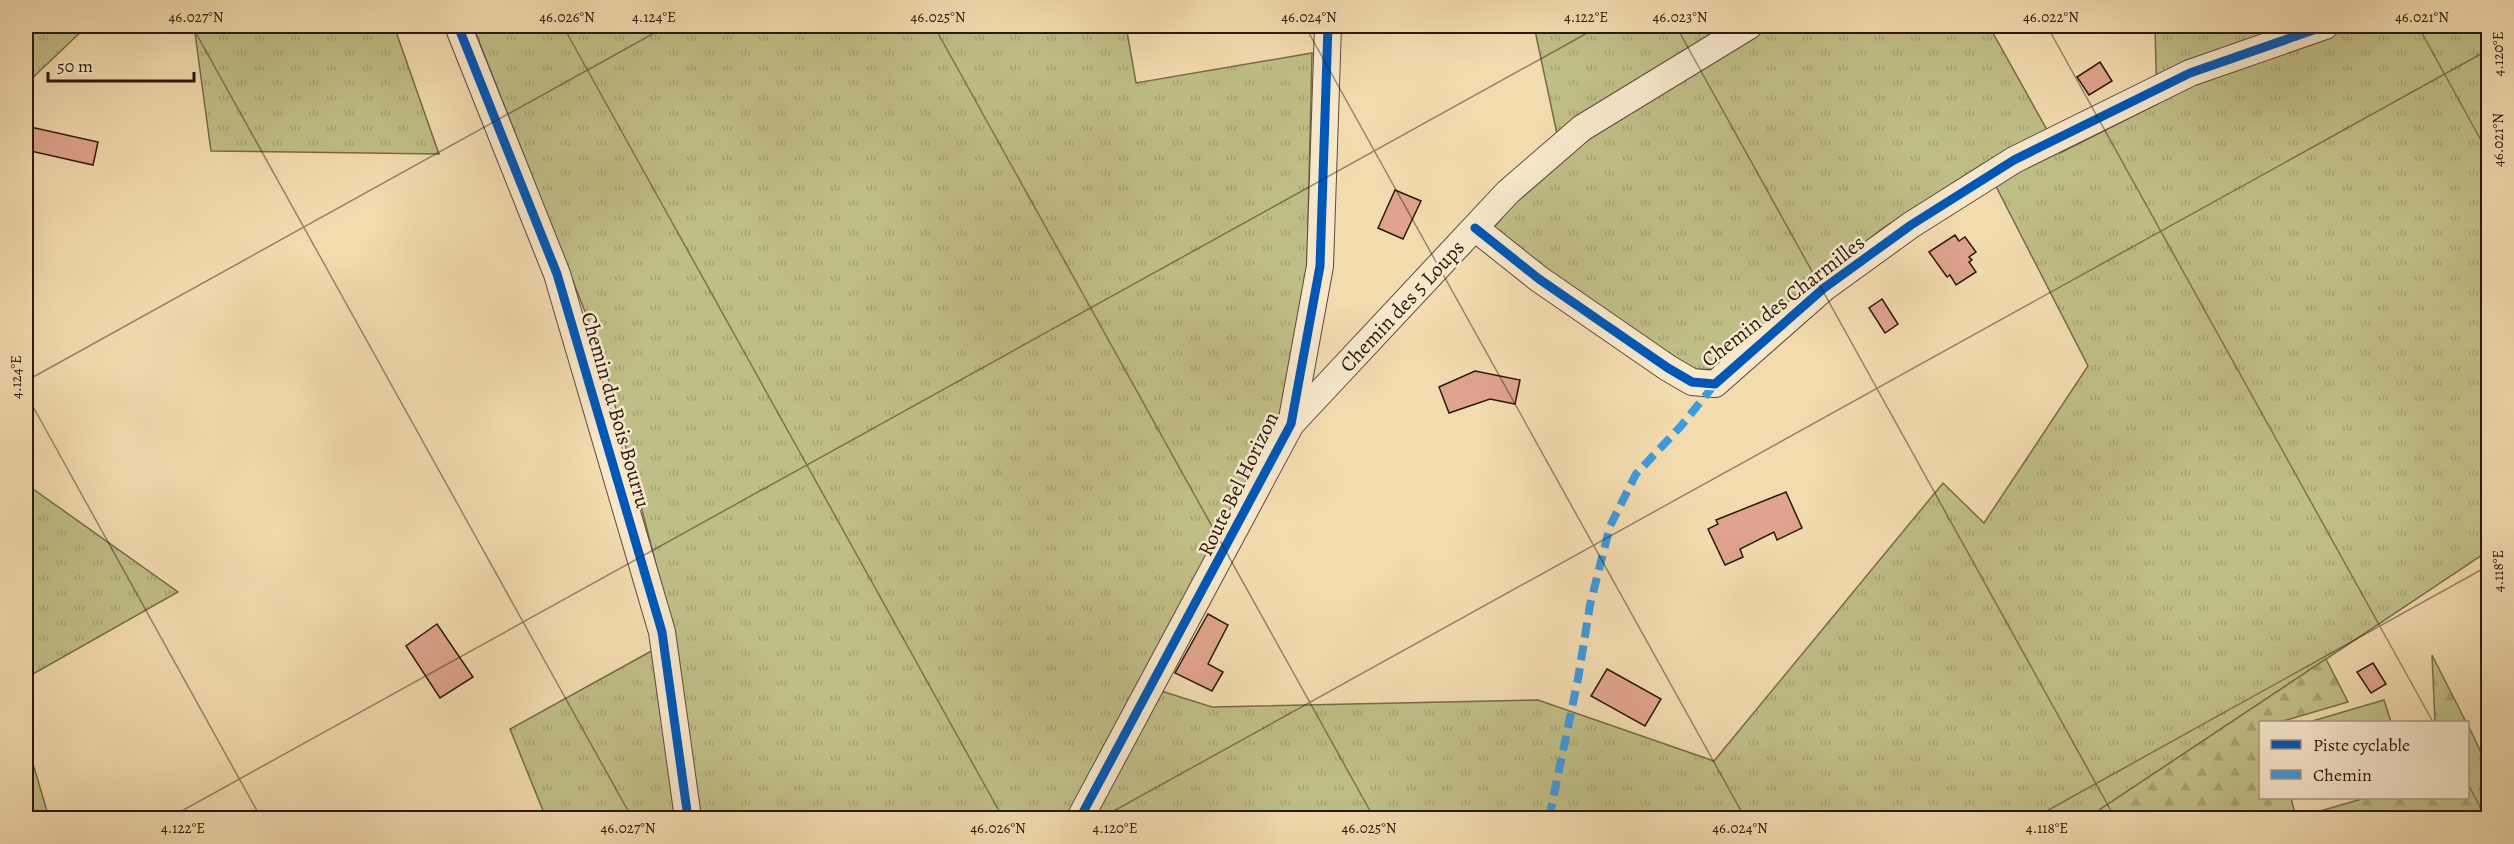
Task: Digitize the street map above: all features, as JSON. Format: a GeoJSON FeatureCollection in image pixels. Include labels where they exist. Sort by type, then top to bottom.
{"type":"FeatureCollection","features":[{"type":"Feature","properties":{"kind":"street","name":"Chemin du Bois Bourru"},"geometry":{"type":"LineString","coordinates":[[458,26],[557,274],[662,632],[688,819]]}},
{"type":"Feature","properties":{"kind":"street","name":"Route Bel Horizon"},"geometry":{"type":"LineString","coordinates":[[1080,819],[1291,424],[1320,266],[1328,26]]}},
{"type":"Feature","properties":{"kind":"street","name":"Chemin des 5 Loups"},"geometry":{"type":"LineString","coordinates":[[1291,424],[1508,192],[1581,128],[1749,26]]}},
{"type":"Feature","properties":{"kind":"street","name":"Chemin des Charmilles"},"geometry":{"type":"LineString","coordinates":[[1474,228],[1539,279],[1668,368],[1692,382],[1714,384],[1824,288],[1911,225],[2014,160],[2190,73],[2325,26]]}},
{"type":"Feature","properties":{"kind":"green space"},"geometry":{"type":"Polygon","coordinates":[[[26,26],[87,26],[26,84],[26,26]]]}},
{"type":"Feature","properties":{"kind":"green space"},"geometry":{"type":"Polygon","coordinates":[[[194,26],[394,26],[439,154],[211,151],[194,26]]]}},
{"type":"Feature","properties":{"kind":"green space"},"geometry":{"type":"Polygon","coordinates":[[[473,26],[1126,26],[1136,83],[1312,53],[1307,266],[1280,424],[1139,684],[1212,707],[1538,700],[1714,761],[1943,483],[1984,523],[2088,366],[1984,163],[1883,228],[1808,287],[1718,369],[1689,370],[1490,232],[1524,192],[1596,131],[1771,26],[1989,26],[2060,153],[2157,104],[2155,26],[2488,26],[2488,551],[2091,818],[546,818],[510,729],[675,638],[602,355],[473,26]]]}},
{"type":"Feature","properties":{"kind":"green space"},"geometry":{"type":"Polygon","coordinates":[[[1534,26],[1725,26],[1557,134],[1534,26]]]}},
{"type":"Feature","properties":{"kind":"green space"},"geometry":{"type":"Polygon","coordinates":[[[26,484],[178,592],[26,678],[26,484]]]}},
{"type":"Feature","properties":{"kind":"green space"},"geometry":{"type":"Polygon","coordinates":[[[2432,655],[2465,721],[2435,721],[2432,655]]]}},
{"type":"Feature","properties":{"kind":"green space"},"geometry":{"type":"Polygon","coordinates":[[[2326,659],[2348,702],[2283,721],[2259,721],[2259,799],[2291,799],[2296,818],[2091,818],[2090,816],[2326,659]]]}},
{"type":"Feature","properties":{"kind":"green space"},"geometry":{"type":"Polygon","coordinates":[[[2384,700],[2391,721],[2312,721],[2384,700]]]}},
{"type":"Feature","properties":{"kind":"green space"},"geometry":{"type":"Polygon","coordinates":[[[2469,727],[2488,767],[2488,818],[2296,818],[2362,799],[2469,799],[2469,727]]]}},
{"type":"Feature","properties":{"kind":"green space"},"geometry":{"type":"Polygon","coordinates":[[[26,740],[49,818],[26,818],[26,740]]]}},
{"type":"Feature","properties":{"kind":"building"},"geometry":{"type":"Polygon","coordinates":[[[2100,62],[2112,81],[2089,95],[2077,77],[2100,62]]]}},
{"type":"Feature","properties":{"kind":"building"},"geometry":{"type":"Polygon","coordinates":[[[26,126],[98,142],[93,165],[26,150],[26,126]]]}},
{"type":"Feature","properties":{"kind":"building"},"geometry":{"type":"Polygon","coordinates":[[[1395,190],[1421,201],[1403,239],[1378,228],[1395,190]]]}},
{"type":"Feature","properties":{"kind":"building"},"geometry":{"type":"Polygon","coordinates":[[[1955,235],[1959,241],[1965,237],[1976,252],[1969,257],[1972,260],[1969,262],[1976,272],[1956,285],[1950,275],[1947,277],[1929,252],[1955,235]]]}},
{"type":"Feature","properties":{"kind":"building"},"geometry":{"type":"Polygon","coordinates":[[[1882,299],[1898,324],[1885,333],[1869,308],[1882,299]]]}},
{"type":"Feature","properties":{"kind":"building"},"geometry":{"type":"Polygon","coordinates":[[[1475,371],[1520,380],[1515,404],[1490,399],[1449,413],[1439,387],[1475,371]]]}},
{"type":"Feature","properties":{"kind":"building"},"geometry":{"type":"Polygon","coordinates":[[[1786,492],[1802,528],[1777,540],[1774,532],[1740,549],[1743,557],[1725,565],[1708,529],[1718,524],[1716,520],[1786,492]]]}},
{"type":"Feature","properties":{"kind":"building"},"geometry":{"type":"Polygon","coordinates":[[[1208,614],[1228,625],[1208,664],[1223,672],[1212,691],[1175,673],[1208,614]]]}},
{"type":"Feature","properties":{"kind":"building"},"geometry":{"type":"Polygon","coordinates":[[[437,624],[473,677],[440,698],[406,646],[437,624]]]}},
{"type":"Feature","properties":{"kind":"building"},"geometry":{"type":"Polygon","coordinates":[[[2373,663],[2386,684],[2371,693],[2357,672],[2373,663]]]}},
{"type":"Feature","properties":{"kind":"building"},"geometry":{"type":"Polygon","coordinates":[[[1607,669],[1661,699],[1645,726],[1591,696],[1607,669]]]}},
{"type":"Feature","properties":{"kind":"marked path"},"geometry":{"type":"LineString","coordinates":[[1549,818],[1578,679],[1590,605],[1610,526],[1636,474],[1681,426],[1715,384]]}},
{"type":"Feature","properties":{"kind":"cycle path"},"geometry":{"type":"LineString","coordinates":[[458,26],[557,274],[662,632],[688,818]]}},
{"type":"Feature","properties":{"kind":"cycle path"},"geometry":{"type":"LineString","coordinates":[[1080,818],[1291,424],[1320,266],[1328,26]]}},
{"type":"Feature","properties":{"kind":"cycle path"},"geometry":{"type":"LineString","coordinates":[[1475,228],[1539,279],[1668,368],[1692,382],[1715,384],[1824,288],[1911,225],[2014,160],[2190,73],[2325,26]]}}]}
